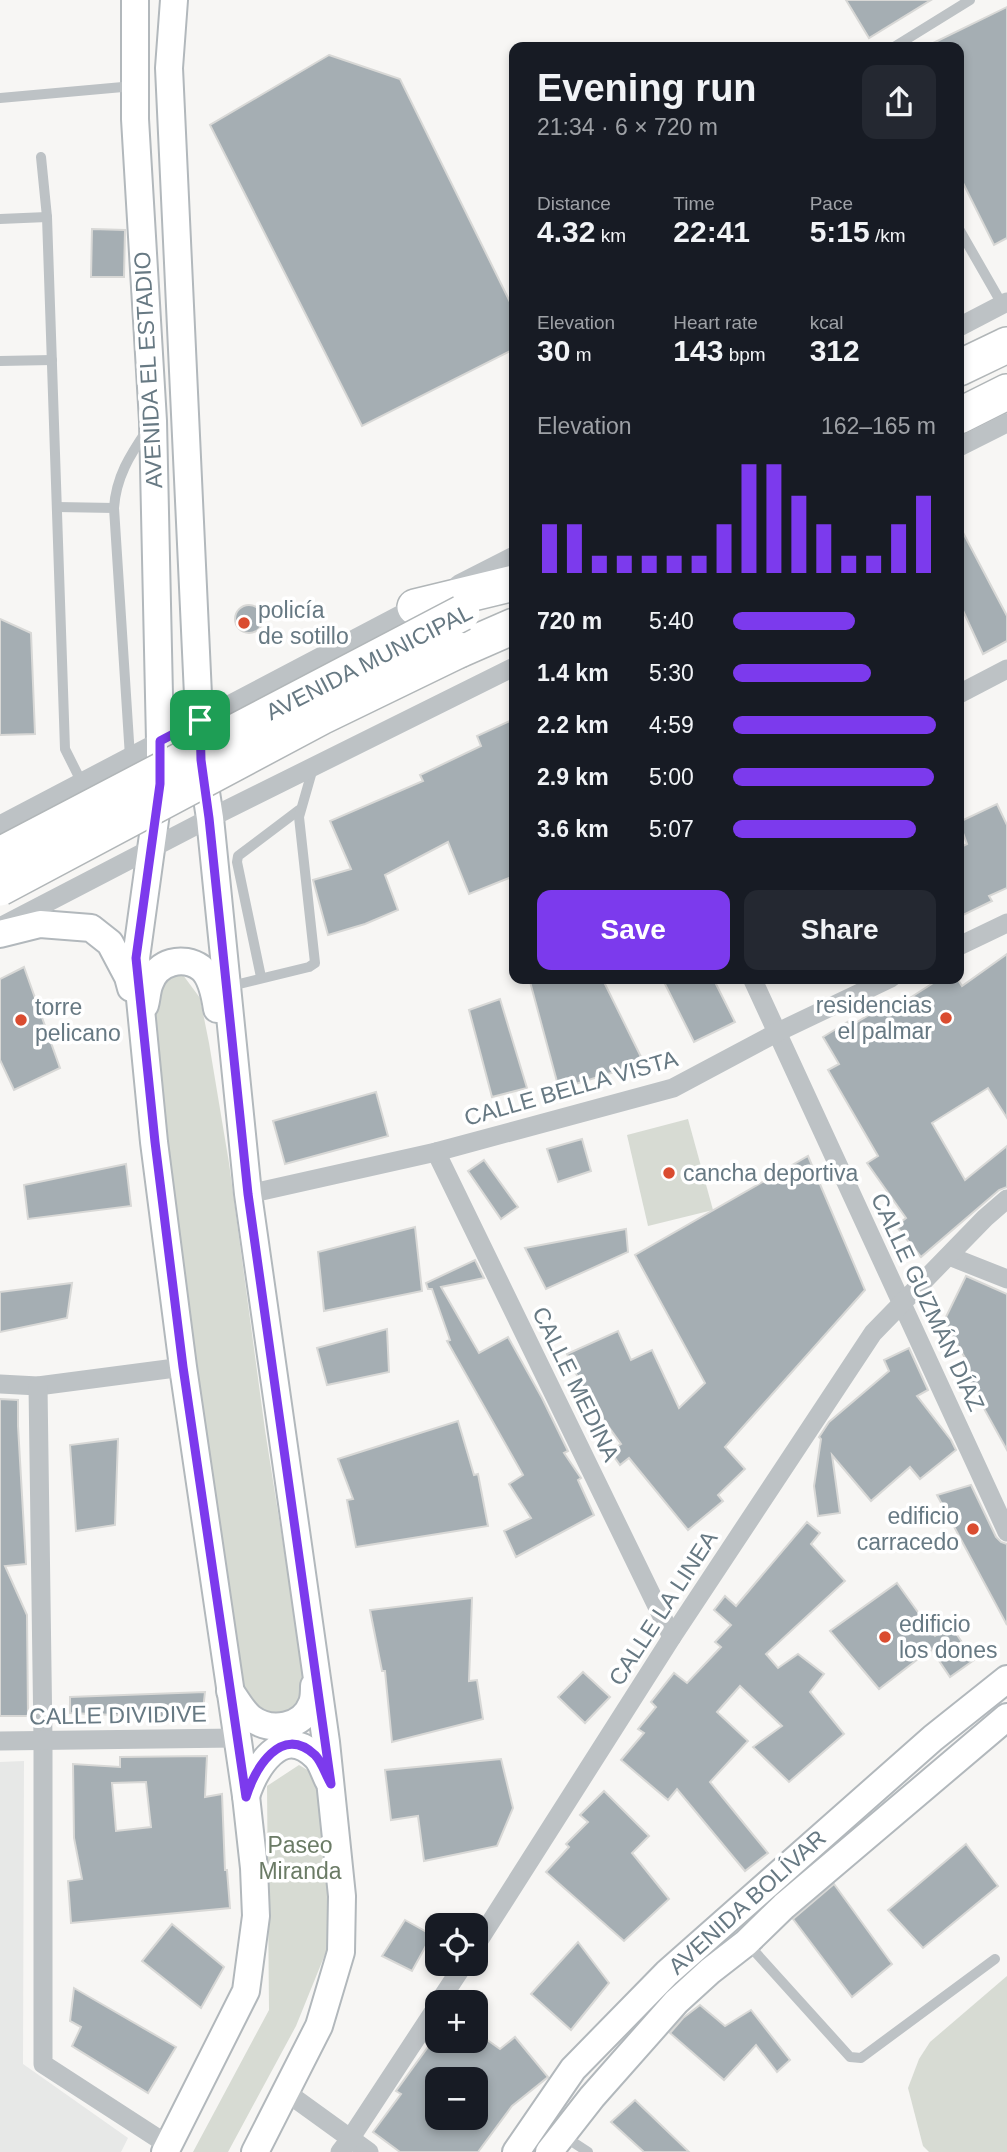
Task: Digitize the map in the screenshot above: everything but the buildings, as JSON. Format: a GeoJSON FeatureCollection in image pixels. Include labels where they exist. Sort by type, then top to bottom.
{"type":"FeatureCollection","features":[{"type":"Feature","properties":{"kind":"highway"},"geometry":{"type":"LineString","coordinates":[[964,366],[1007,345]]}},
{"type":"Feature","properties":{"kind":"highway"},"geometry":{"type":"LineString","coordinates":[[964,414],[1007,392]]}},
{"type":"Feature","properties":{"kind":"highway"},"geometry":{"type":"LineString","coordinates":[[415,607],[509,587]]}},
{"type":"Feature","properties":{"kind":"highway","name":"AVENIDA MUNICIPAL"},"geometry":{"type":"LineString","coordinates":[[0,855],[509,589]]}},
{"type":"Feature","properties":{"kind":"highway","name":"AVENIDA MUNICIPAL"},"geometry":{"type":"LineString","coordinates":[[0,888],[321,717],[509,628]]}},
{"type":"Feature","properties":{"kind":"main road","name":"AVENIDA EL ESTADIO"},"geometry":{"type":"LineString","coordinates":[[135,0],[134,86],[153,421],[160,741],[160,784],[136,958],[145,1045]]}},
{"type":"Feature","properties":{"kind":"main road","name":"AVENIDA EL ESTADIO"},"geometry":{"type":"LineString","coordinates":[[174,0],[169,68],[201,760],[248,1194]]}},
{"type":"Feature","properties":{"kind":"main road"},"geometry":{"type":"LineString","coordinates":[[0,934],[40,925],[91,928],[110,943],[128,978],[145,1045]]}},
{"type":"Feature","properties":{"kind":"main road"},"geometry":{"type":"LineString","coordinates":[[166,2149],[246,1991],[252,1961],[256,1893],[246,1797],[183,1367],[145,1045],[145,1005],[149,984],[153,975],[169,963],[179,960],[201,968],[215,995],[248,1194],[316,1676],[331,1784],[342,1896],[341,1952],[319,2026],[255,2152]]}},
{"type":"Feature","properties":{"kind":"main road"},"geometry":{"type":"LineString","coordinates":[[230,1691],[253,1719],[265,1725],[281,1727],[302,1718],[312,1702],[316,1676]]}},
{"type":"Feature","properties":{"kind":"main road","name":"AVENIDA BOLÍVAR"},"geometry":{"type":"LineString","coordinates":[[516,2152],[573,2069],[667,1973],[912,1756],[1007,1679]]}},
{"type":"Feature","properties":{"kind":"main road","name":"AVENIDA BOLÍVAR"},"geometry":{"type":"LineString","coordinates":[[555,2143],[676,2002],[1007,1717]]}},
{"type":"Feature","properties":{"kind":"main road"},"geometry":{"type":"LineString","coordinates":[[246,1797],[253,1776],[272,1752],[292,1745],[316,1756],[331,1784]]}},
{"type":"Feature","properties":{"kind":"street"},"geometry":{"type":"LineString","coordinates":[[964,324],[1004,303]]}},
{"type":"Feature","properties":{"kind":"street"},"geometry":{"type":"LineString","coordinates":[[964,444],[1007,423]]}},
{"type":"Feature","properties":{"kind":"street","name":"AVENIDA MUNICIPAL"},"geometry":{"type":"LineString","coordinates":[[0,825],[509,559]]}},
{"type":"Feature","properties":{"kind":"street"},"geometry":{"type":"LineString","coordinates":[[0,928],[209,818],[509,669]]}},
{"type":"Feature","properties":{"kind":"street"},"geometry":{"type":"LineString","coordinates":[[964,691],[1007,669]]}},
{"type":"Feature","properties":{"kind":"street"},"geometry":{"type":"LineString","coordinates":[[964,944],[1007,923]]}},
{"type":"Feature","properties":{"kind":"street","name":"CALLE GUZMÁN DÍAZ"},"geometry":{"type":"LineString","coordinates":[[755,984],[1007,1532]]}},
{"type":"Feature","properties":{"kind":"street","name":"CALLE BELLA VISTA"},"geometry":{"type":"LineString","coordinates":[[248,1194],[436,1152],[673,1088],[778,1032],[878,984]]}},
{"type":"Feature","properties":{"kind":"street","name":"CALLE MEDINA"},"geometry":{"type":"LineString","coordinates":[[436,1152],[672,1637]]}},
{"type":"Feature","properties":{"kind":"street","name":"CALLE LA LINEA"},"geometry":{"type":"LineString","coordinates":[[488,1926],[672,1637],[873,1333],[985,1218],[1007,1199]]}},
{"type":"Feature","properties":{"kind":"street"},"geometry":{"type":"LineString","coordinates":[[949,1256],[1007,1279]]}},
{"type":"Feature","properties":{"kind":"street"},"geometry":{"type":"LineString","coordinates":[[0,1384],[38,1386],[183,1367]]}},
{"type":"Feature","properties":{"kind":"street"},"geometry":{"type":"LineString","coordinates":[[38,1386],[43,1740],[43,2064],[166,2149]]}},
{"type":"Feature","properties":{"kind":"street","name":"CALLE DIVIDIVE"},"geometry":{"type":"LineString","coordinates":[[0,1741],[236,1738]]}},
{"type":"Feature","properties":{"kind":"street"},"geometry":{"type":"LineString","coordinates":[[345,2146],[425,2023]]}},
{"type":"Feature","properties":{"kind":"street"},"geometry":{"type":"LineString","coordinates":[[286,2092],[345,2146],[369,2152]]}},
{"type":"Feature","properties":{"kind":"lane"},"geometry":{"type":"LineString","coordinates":[[902,42],[970,0]]}},
{"type":"Feature","properties":{"kind":"lane"},"geometry":{"type":"LineString","coordinates":[[0,98],[134,86]]}},
{"type":"Feature","properties":{"kind":"lane"},"geometry":{"type":"LineString","coordinates":[[41,158],[47,217],[65,749],[82,783]]}},
{"type":"Feature","properties":{"kind":"lane"},"geometry":{"type":"LineString","coordinates":[[0,219],[47,217]]}},
{"type":"Feature","properties":{"kind":"lane"},"geometry":{"type":"LineString","coordinates":[[964,237],[1004,303]]}},
{"type":"Feature","properties":{"kind":"lane"},"geometry":{"type":"LineString","coordinates":[[0,361],[52,360]]}},
{"type":"Feature","properties":{"kind":"lane"},"geometry":{"type":"LineString","coordinates":[[130,757],[114,508],[115,487],[129,456],[153,421]]}},
{"type":"Feature","properties":{"kind":"lane"},"geometry":{"type":"LineString","coordinates":[[57,508],[114,508]]}},
{"type":"Feature","properties":{"kind":"lane"},"geometry":{"type":"LineString","coordinates":[[227,987],[309,967],[315,962],[299,810],[313,767]]}},
{"type":"Feature","properties":{"kind":"lane"},"geometry":{"type":"LineString","coordinates":[[261,977],[238,856],[299,810]]}},
{"type":"Feature","properties":{"kind":"lane"},"geometry":{"type":"LineString","coordinates":[[746,1943],[850,2057],[856,2059],[861,2058],[995,1959]]}},
{"type":"Feature","properties":{"kind":"lane"},"geometry":{"type":"LineString","coordinates":[[555,2143],[588,2152]]}},
{"type":"Feature","properties":{"kind":"shaded area"},"geometry":{"type":"Polygon","coordinates":[[[24,1761],[23,2064],[128,2138],[121,2152],[0,2152],[0,1762],[24,1761]]]}},
{"type":"Feature","properties":{"kind":"green space"},"geometry":{"type":"Polygon","coordinates":[[[183,975],[200,998],[209,1043],[305,1683],[297,1709],[280,1715],[268,1714],[242,1697],[161,1130],[151,996],[163,976],[183,975]]]}},
{"type":"Feature","properties":{"kind":"green space","name":"cancha deportiva"},"geometry":{"type":"Polygon","coordinates":[[[688,1119],[713,1210],[648,1226],[627,1135],[688,1119]]]}},
{"type":"Feature","properties":{"kind":"green space","name":"Paseo Miranda"},"geometry":{"type":"Polygon","coordinates":[[[299,1765],[321,1778],[332,1857],[328,1947],[296,2026],[228,2152],[193,2152],[269,2010],[267,1786],[299,1765]]]}},
{"type":"Feature","properties":{"kind":"green space"},"geometry":{"type":"Polygon","coordinates":[[[1007,1976],[1007,2152],[929,2152],[923,2146],[908,2088],[919,2059],[930,2042],[1007,1976]]]}},
{"type":"Feature","properties":{"kind":"place","name":"policía de sotillo"},"geometry":{"type":"Point","coordinates":[244,623]}},
{"type":"Feature","properties":{"kind":"place","name":"residencias el palmar"},"geometry":{"type":"Point","coordinates":[946,1018]}},
{"type":"Feature","properties":{"kind":"place","name":"torre pelicano"},"geometry":{"type":"Point","coordinates":[21,1020]}},
{"type":"Feature","properties":{"kind":"place","name":"cancha deportiva"},"geometry":{"type":"Point","coordinates":[669,1173]}},
{"type":"Feature","properties":{"kind":"place","name":"edificio carracedo"},"geometry":{"type":"Point","coordinates":[973,1529]}},
{"type":"Feature","properties":{"kind":"place","name":"edificio los dones"},"geometry":{"type":"Point","coordinates":[885,1637]}},
{"type":"Feature","properties":{"kind":"route"},"geometry":{"type":"LineString","coordinates":[[200,720],[201,760],[248,1194],[331,1784],[316,1756],[292,1745],[281,1747],[265,1758],[253,1776],[246,1797],[183,1367],[155,1142],[136,958],[160,784],[160,741],[200,720]]}}]}
